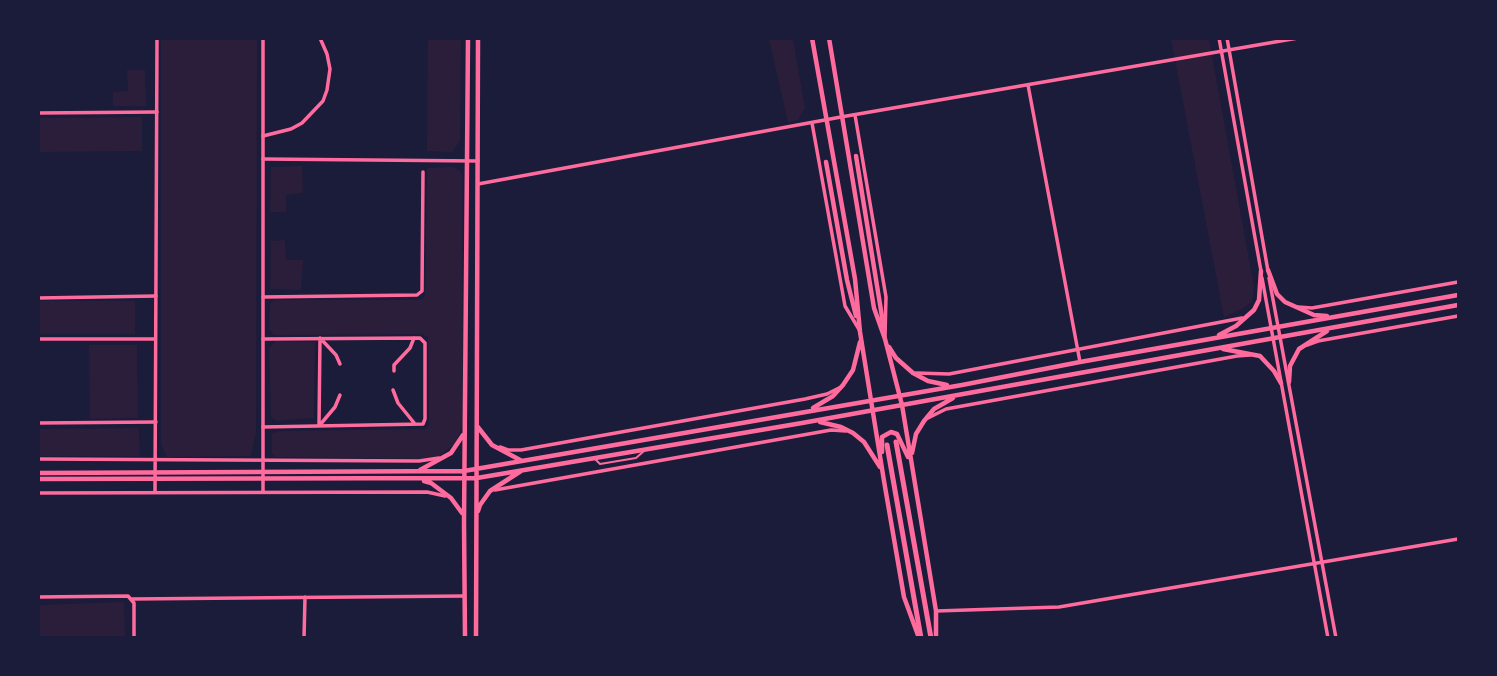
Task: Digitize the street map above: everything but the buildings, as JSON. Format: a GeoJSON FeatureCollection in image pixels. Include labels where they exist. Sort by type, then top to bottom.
{"type":"FeatureCollection","features":[{"type":"Feature","properties":{"kind":"main road"},"geometry":{"type":"LineString","coordinates":[[465,638],[468,38]]}},
{"type":"Feature","properties":{"kind":"main road"},"geometry":{"type":"LineString","coordinates":[[476,638],[478,38]]}},
{"type":"Feature","properties":{"kind":"main road"},"geometry":{"type":"LineString","coordinates":[[812,38],[855,279],[860,332],[904,597],[920,638]]}},
{"type":"Feature","properties":{"kind":"main road"},"geometry":{"type":"LineString","coordinates":[[829,38],[874,308],[902,405],[936,611],[933,638]]}},
{"type":"Feature","properties":{"kind":"main road"},"geometry":{"type":"LineString","coordinates":[[856,156],[885,340],[896,358],[913,373],[928,381],[962,385]]}},
{"type":"Feature","properties":{"kind":"main road"},"geometry":{"type":"LineString","coordinates":[[806,412],[833,396],[844,385],[859,354],[860,332],[847,280],[826,162]]}},
{"type":"Feature","properties":{"kind":"main road"},"geometry":{"type":"LineString","coordinates":[[1268,270],[1277,294],[1291,306],[1314,314],[1335,316]]}},
{"type":"Feature","properties":{"kind":"main road"},"geometry":{"type":"LineString","coordinates":[[1210,339],[1226,332],[1250,314],[1259,300],[1261,271]]}},
{"type":"Feature","properties":{"kind":"main road"},"geometry":{"type":"LineString","coordinates":[[38,473],[464,471],[962,385],[1458,295]]}},
{"type":"Feature","properties":{"kind":"main road"},"geometry":{"type":"LineString","coordinates":[[38,479],[464,480],[802,423],[1458,305]]}},
{"type":"Feature","properties":{"kind":"main road"},"geometry":{"type":"LineString","coordinates":[[1289,382],[1290,366],[1299,349],[1336,326]]}},
{"type":"Feature","properties":{"kind":"main road"},"geometry":{"type":"LineString","coordinates":[[1215,348],[1260,356],[1281,383]]}},
{"type":"Feature","properties":{"kind":"main road"},"geometry":{"type":"LineString","coordinates":[[912,464],[912,449],[924,421],[934,409],[962,394]]}},
{"type":"Feature","properties":{"kind":"main road"},"geometry":{"type":"LineString","coordinates":[[802,423],[828,423],[853,433],[873,454],[884,481]]}},
{"type":"Feature","properties":{"kind":"main road"},"geometry":{"type":"LineString","coordinates":[[477,426],[492,445],[515,460],[526,462]]}},
{"type":"Feature","properties":{"kind":"main road"},"geometry":{"type":"LineString","coordinates":[[416,471],[451,453],[462,440],[465,428]]}},
{"type":"Feature","properties":{"kind":"main road"},"geometry":{"type":"LineString","coordinates":[[884,481],[882,437],[891,432],[897,434],[912,464]]}},
{"type":"Feature","properties":{"kind":"main road"},"geometry":{"type":"LineString","coordinates":[[896,442],[933,638]]}},
{"type":"Feature","properties":{"kind":"main road"},"geometry":{"type":"LineString","coordinates":[[887,445],[920,638]]}},
{"type":"Feature","properties":{"kind":"main road"},"geometry":{"type":"LineString","coordinates":[[477,519],[480,505],[490,491],[522,471]]}},
{"type":"Feature","properties":{"kind":"main road"},"geometry":{"type":"LineString","coordinates":[[413,479],[431,483],[451,498],[464,516]]}},
{"type":"Feature","properties":{"kind":"street"},"geometry":{"type":"LineString","coordinates":[[155,492],[157,38]]}},
{"type":"Feature","properties":{"kind":"street"},"geometry":{"type":"LineString","coordinates":[[263,38],[263,492]]}},
{"type":"Feature","properties":{"kind":"street"},"geometry":{"type":"LineString","coordinates":[[263,136],[291,129],[302,123],[323,102],[330,69],[320,38]]}},
{"type":"Feature","properties":{"kind":"street"},"geometry":{"type":"LineString","coordinates":[[1219,38],[1328,638]]}},
{"type":"Feature","properties":{"kind":"street"},"geometry":{"type":"LineString","coordinates":[[1227,38],[1336,638]]}},
{"type":"Feature","properties":{"kind":"street"},"geometry":{"type":"LineString","coordinates":[[478,184],[841,117],[1298,38]]}},
{"type":"Feature","properties":{"kind":"street"},"geometry":{"type":"LineString","coordinates":[[1028,85],[1080,362]]}},
{"type":"Feature","properties":{"kind":"street"},"geometry":{"type":"LineString","coordinates":[[38,113],[157,112]]}},
{"type":"Feature","properties":{"kind":"street"},"geometry":{"type":"LineString","coordinates":[[855,115],[886,297],[885,340]]}},
{"type":"Feature","properties":{"kind":"street"},"geometry":{"type":"LineString","coordinates":[[812,123],[845,306],[860,332]]}},
{"type":"Feature","properties":{"kind":"street"},"geometry":{"type":"LineString","coordinates":[[263,159],[478,161]]}},
{"type":"Feature","properties":{"kind":"street"},"geometry":{"type":"LineString","coordinates":[[263,297],[418,295],[422,291],[423,172]]}},
{"type":"Feature","properties":{"kind":"street"},"geometry":{"type":"LineString","coordinates":[[1291,306],[1312,308],[1458,282]]}},
{"type":"Feature","properties":{"kind":"street"},"geometry":{"type":"LineString","coordinates":[[38,298],[156,296]]}},
{"type":"Feature","properties":{"kind":"street"},"geometry":{"type":"LineString","coordinates":[[913,373],[935,376],[949,374],[1233,322],[1250,314]]}},
{"type":"Feature","properties":{"kind":"street"},"geometry":{"type":"LineString","coordinates":[[1299,349],[1318,341],[1458,316]]}},
{"type":"Feature","properties":{"kind":"street"},"geometry":{"type":"LineString","coordinates":[[263,338],[421,338],[425,342],[424,424],[263,427]]}},
{"type":"Feature","properties":{"kind":"street"},"geometry":{"type":"LineString","coordinates":[[320,338],[336,355],[340,364]]}},
{"type":"Feature","properties":{"kind":"street"},"geometry":{"type":"LineString","coordinates":[[319,426],[320,338]]}},
{"type":"Feature","properties":{"kind":"street"},"geometry":{"type":"LineString","coordinates":[[394,371],[394,365],[410,348],[414,338]]}},
{"type":"Feature","properties":{"kind":"street"},"geometry":{"type":"LineString","coordinates":[[38,340],[156,339]]}},
{"type":"Feature","properties":{"kind":"street"},"geometry":{"type":"LineString","coordinates":[[924,421],[946,409],[1237,356],[1260,356]]}},
{"type":"Feature","properties":{"kind":"street"},"geometry":{"type":"LineString","coordinates":[[492,445],[508,450],[521,450],[805,400],[827,394],[844,385]]}},
{"type":"Feature","properties":{"kind":"street"},"geometry":{"type":"LineString","coordinates":[[393,390],[398,403],[415,424]]}},
{"type":"Feature","properties":{"kind":"street"},"geometry":{"type":"LineString","coordinates":[[319,426],[341,395]]}},
{"type":"Feature","properties":{"kind":"street"},"geometry":{"type":"LineString","coordinates":[[38,423],[156,422]]}},
{"type":"Feature","properties":{"kind":"street"},"geometry":{"type":"LineString","coordinates":[[490,491],[820,432],[841,430],[853,433]]}},
{"type":"Feature","properties":{"kind":"street"},"geometry":{"type":"LineString","coordinates":[[38,459],[419,461],[438,459],[451,453]]}},
{"type":"Feature","properties":{"kind":"street"},"geometry":{"type":"LineString","coordinates":[[38,493],[427,492],[451,498]]}},
{"type":"Feature","properties":{"kind":"street"},"geometry":{"type":"LineString","coordinates":[[936,611],[1059,607],[1458,539]]}},
{"type":"Feature","properties":{"kind":"street"},"geometry":{"type":"LineString","coordinates":[[38,597],[128,596],[132,601],[134,638]]}},
{"type":"Feature","properties":{"kind":"street"},"geometry":{"type":"LineString","coordinates":[[132,601],[464,596]]}},
{"type":"Feature","properties":{"kind":"street"},"geometry":{"type":"LineString","coordinates":[[304,638],[305,597]]}},
{"type":"Feature","properties":{"kind":"shaded area"},"geometry":{"type":"Polygon","coordinates":[[[161,39],[257,39],[256,432],[251,456],[167,457],[161,445],[161,39]]]}},
{"type":"Feature","properties":{"kind":"shaded area"},"geometry":{"type":"Polygon","coordinates":[[[428,39],[461,39],[460,141],[452,152],[427,151],[428,39]]]}},
{"type":"Feature","properties":{"kind":"shaded area"},"geometry":{"type":"Polygon","coordinates":[[[769,39],[793,39],[805,108],[798,120],[788,123],[769,39]]]}},
{"type":"Feature","properties":{"kind":"shaded area"},"geometry":{"type":"Polygon","coordinates":[[[1171,39],[1209,39],[1254,287],[1252,302],[1224,317],[1171,39]]]}},
{"type":"Feature","properties":{"kind":"shaded area"},"geometry":{"type":"Polygon","coordinates":[[[127,70],[145,70],[146,106],[113,106],[113,92],[128,91],[127,70]]]}},
{"type":"Feature","properties":{"kind":"shaded area"},"geometry":{"type":"Polygon","coordinates":[[[142,117],[142,151],[39,152],[39,118],[142,117]]]}},
{"type":"Feature","properties":{"kind":"shaded area"},"geometry":{"type":"Polygon","coordinates":[[[302,166],[303,193],[286,195],[286,212],[270,212],[271,167],[302,166]]]}},
{"type":"Feature","properties":{"kind":"shaded area"},"geometry":{"type":"Polygon","coordinates":[[[454,167],[462,175],[463,422],[457,442],[439,456],[423,459],[275,457],[272,453],[272,434],[279,431],[425,429],[429,425],[428,337],[421,334],[274,335],[269,329],[270,303],[275,300],[420,300],[425,296],[427,168],[454,167]]]}},
{"type":"Feature","properties":{"kind":"shaded area"},"geometry":{"type":"Polygon","coordinates":[[[285,240],[286,260],[303,260],[301,290],[270,289],[271,241],[285,240]]]}},
{"type":"Feature","properties":{"kind":"shaded area"},"geometry":{"type":"Polygon","coordinates":[[[39,301],[135,301],[135,334],[39,334],[39,301]]]}},
{"type":"Feature","properties":{"kind":"shaded area"},"geometry":{"type":"Polygon","coordinates":[[[276,341],[315,342],[314,418],[277,421],[271,417],[269,348],[276,341]]]}},
{"type":"Feature","properties":{"kind":"shaded area"},"geometry":{"type":"Polygon","coordinates":[[[89,345],[137,345],[138,418],[90,419],[89,345]]]}},
{"type":"Feature","properties":{"kind":"shaded area"},"geometry":{"type":"Polygon","coordinates":[[[139,428],[140,456],[39,456],[39,429],[139,428]]]}},
{"type":"Feature","properties":{"kind":"shaded area"},"geometry":{"type":"Polygon","coordinates":[[[124,602],[125,637],[39,637],[39,605],[124,602]]]}}]}
